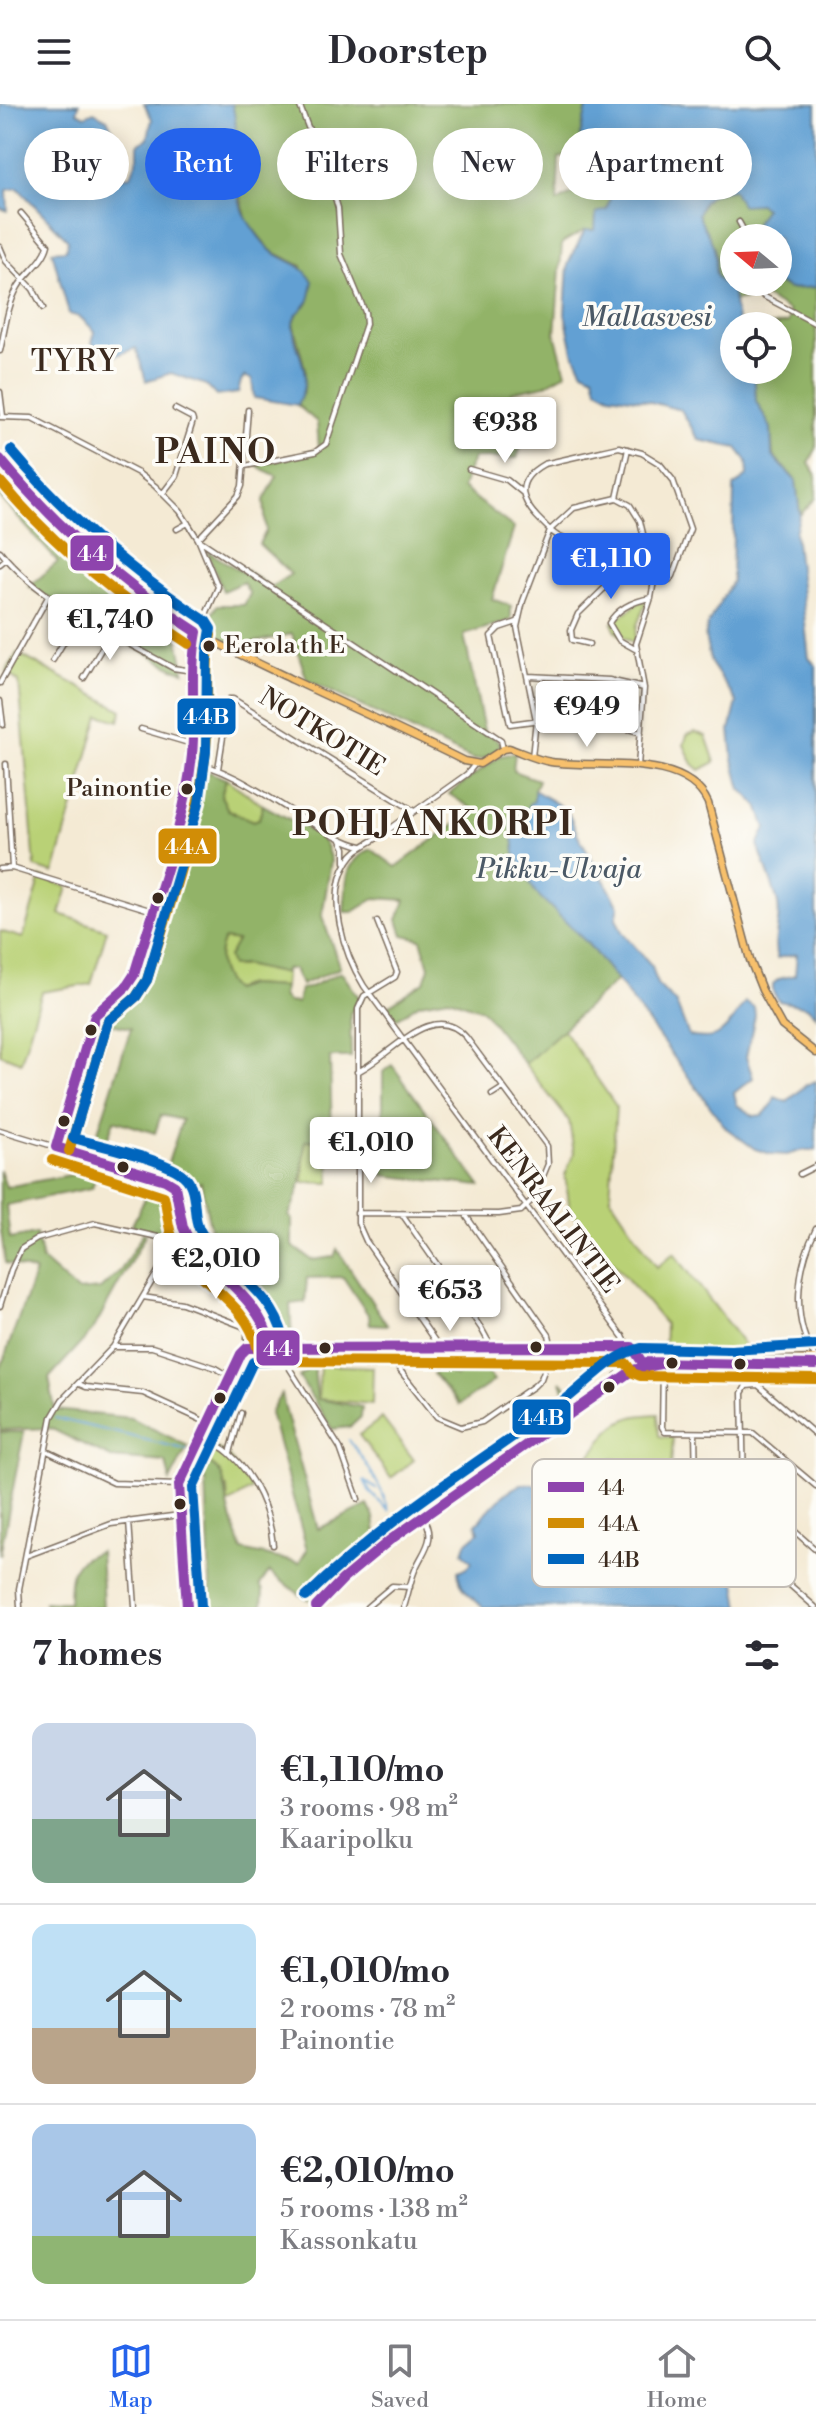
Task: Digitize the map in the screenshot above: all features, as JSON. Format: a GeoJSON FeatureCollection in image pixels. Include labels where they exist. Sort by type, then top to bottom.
{"type":"FeatureCollection","features":[{"type":"Feature","properties":{"kind":"main road"},"geometry":{"type":"LineString","coordinates":[[0,459],[42,509],[85,552],[135,592],[197,632],[475,764],[509,748],[551,762],[638,766],[680,775],[692,781],[702,791],[709,807],[750,960],[762,990],[782,1026],[816,1053]]}},
{"type":"Feature","properties":{"kind":"main road"},"geometry":{"type":"LineString","coordinates":[[316,1607],[350,1573],[421,1517],[640,1364],[816,1361]]}},
{"type":"Feature","properties":{"kind":"street"},"geometry":{"type":"LineString","coordinates":[[245,466],[315,452],[326,444],[367,321],[341,254],[338,208],[333,191],[299,104]]}},
{"type":"Feature","properties":{"kind":"street"},"geometry":{"type":"LineString","coordinates":[[0,351],[12,300],[24,278],[46,253],[48,245],[21,213]]}},
{"type":"Feature","properties":{"kind":"street"},"geometry":{"type":"LineString","coordinates":[[0,247],[6,261],[24,278],[43,308]]}},
{"type":"Feature","properties":{"kind":"street"},"geometry":{"type":"LineString","coordinates":[[763,296],[816,324]]}},
{"type":"Feature","properties":{"kind":"street"},"geometry":{"type":"LineString","coordinates":[[0,392],[1,417],[24,416],[49,425],[138,473],[163,493],[198,539],[218,587],[214,602],[197,632],[192,744],[185,801],[130,984],[95,1015],[56,1147]]}},
{"type":"Feature","properties":{"kind":"street"},"geometry":{"type":"LineString","coordinates":[[163,493],[176,476],[193,421],[175,409]]}},
{"type":"Feature","properties":{"kind":"street"},"geometry":{"type":"LineString","coordinates":[[198,539],[238,496],[245,466],[248,410]]}},
{"type":"Feature","properties":{"kind":"street"},"geometry":{"type":"LineString","coordinates":[[469,469],[507,480],[523,493],[529,511],[550,530],[571,542],[606,547],[621,560],[624,569],[654,581],[669,580],[673,576],[689,537],[689,521],[668,470],[642,453],[628,449],[619,447],[544,464],[526,482],[523,493]]}},
{"type":"Feature","properties":{"kind":"street"},"geometry":{"type":"LineString","coordinates":[[617,498],[628,449]]}},
{"type":"Feature","properties":{"kind":"street"},"geometry":{"type":"LineString","coordinates":[[532,757],[536,720],[517,622],[550,530],[574,508],[617,498],[630,505],[640,521],[654,581],[636,649],[644,688],[638,766]]}},
{"type":"Feature","properties":{"kind":"street"},"geometry":{"type":"LineString","coordinates":[[177,529],[188,523]]}},
{"type":"Feature","properties":{"kind":"street"},"geometry":{"type":"LineString","coordinates":[[198,539],[501,740],[503,749]]}},
{"type":"Feature","properties":{"kind":"street"},"geometry":{"type":"LineString","coordinates":[[0,551],[48,597],[173,668],[193,671]]}},
{"type":"Feature","properties":{"kind":"street"},"geometry":{"type":"LineString","coordinates":[[0,564],[6,559]]}},
{"type":"Feature","properties":{"kind":"street"},"geometry":{"type":"LineString","coordinates":[[589,644],[572,640],[573,621],[624,569]]}},
{"type":"Feature","properties":{"kind":"street"},"geometry":{"type":"LineString","coordinates":[[0,683],[48,597]]}},
{"type":"Feature","properties":{"kind":"street"},"geometry":{"type":"LineString","coordinates":[[636,649],[619,640],[609,623],[622,609],[651,598]]}},
{"type":"Feature","properties":{"kind":"street"},"geometry":{"type":"LineString","coordinates":[[53,660],[80,615]]}},
{"type":"Feature","properties":{"kind":"street"},"geometry":{"type":"LineString","coordinates":[[517,622],[493,632],[493,647],[509,721],[513,725],[536,720],[606,722],[641,733]]}},
{"type":"Feature","properties":{"kind":"street"},"geometry":{"type":"LineString","coordinates":[[84,678],[111,633]]}},
{"type":"Feature","properties":{"kind":"street"},"geometry":{"type":"LineString","coordinates":[[527,676],[609,680],[644,688]]}},
{"type":"Feature","properties":{"kind":"street","name":"NOTKOTIE"},"geometry":{"type":"LineString","coordinates":[[218,769],[229,699],[233,699],[414,811]]}},
{"type":"Feature","properties":{"kind":"street"},"geometry":{"type":"LineString","coordinates":[[0,701],[3,725]]}},
{"type":"Feature","properties":{"kind":"street"},"geometry":{"type":"LineString","coordinates":[[141,729],[192,744]]}},
{"type":"Feature","properties":{"kind":"street"},"geometry":{"type":"LineString","coordinates":[[190,762],[218,769],[340,838],[362,846]]}},
{"type":"Feature","properties":{"kind":"street"},"geometry":{"type":"LineString","coordinates":[[6,764],[12,868]]}},
{"type":"Feature","properties":{"kind":"street"},"geometry":{"type":"LineString","coordinates":[[345,864],[362,846],[467,774],[475,764]]}},
{"type":"Feature","properties":{"kind":"street"},"geometry":{"type":"LineString","coordinates":[[0,817],[8,816]]}},
{"type":"Feature","properties":{"kind":"street"},"geometry":{"type":"LineString","coordinates":[[340,838],[345,848],[339,897],[342,934],[346,954],[368,992]]}},
{"type":"Feature","properties":{"kind":"street"},"geometry":{"type":"LineString","coordinates":[[0,869],[12,868],[153,911]]}},
{"type":"Feature","properties":{"kind":"street"},"geometry":{"type":"LineString","coordinates":[[377,921],[397,972],[395,977],[368,992],[358,1009],[357,1213],[360,1231],[366,1241],[439,1347]]}},
{"type":"Feature","properties":{"kind":"street","name":"KENRAALINTIE"},"geometry":{"type":"LineString","coordinates":[[368,992],[622,1334],[640,1364]]}},
{"type":"Feature","properties":{"kind":"street"},"geometry":{"type":"LineString","coordinates":[[357,1072],[369,1067],[426,1025],[442,1023],[455,1027],[547,1146],[548,1164],[534,1198],[521,1211],[466,1215],[357,1213]]}},
{"type":"Feature","properties":{"kind":"street"},"geometry":{"type":"LineString","coordinates":[[492,1095],[504,1088]]}},
{"type":"Feature","properties":{"kind":"street"},"geometry":{"type":"LineString","coordinates":[[0,1130],[171,1182],[177,1190],[182,1226],[187,1238],[251,1302],[267,1329],[272,1347]]}},
{"type":"Feature","properties":{"kind":"street"},"geometry":{"type":"LineString","coordinates":[[800,1174],[816,1166]]}},
{"type":"Feature","properties":{"kind":"street"},"geometry":{"type":"LineString","coordinates":[[401,1212],[492,1348]]}},
{"type":"Feature","properties":{"kind":"street"},"geometry":{"type":"LineString","coordinates":[[387,1347],[388,1355],[437,1417],[461,1427],[482,1422],[541,1379],[549,1335],[466,1215]]}},
{"type":"Feature","properties":{"kind":"street"},"geometry":{"type":"LineString","coordinates":[[0,1306],[21,1249],[37,1239],[95,1223],[176,1241],[187,1238]]}},
{"type":"Feature","properties":{"kind":"street"},"geometry":{"type":"LineString","coordinates":[[816,1229],[801,1268],[800,1303],[801,1325],[816,1361]]}},
{"type":"Feature","properties":{"kind":"street"},"geometry":{"type":"LineString","coordinates":[[20,1607],[19,1589],[55,1410],[113,1347],[176,1241]]}},
{"type":"Feature","properties":{"kind":"street"},"geometry":{"type":"LineString","coordinates":[[143,1297],[182,1303],[242,1326],[247,1331],[247,1348]]}},
{"type":"Feature","properties":{"kind":"street"},"geometry":{"type":"LineString","coordinates":[[113,1347],[152,1347],[216,1368],[231,1377]]}},
{"type":"Feature","properties":{"kind":"street"},"geometry":{"type":"LineString","coordinates":[[290,1347],[290,1369],[340,1448],[358,1499]]}},
{"type":"Feature","properties":{"kind":"street"},"geometry":{"type":"LineString","coordinates":[[187,1607],[179,1485],[241,1354],[247,1348],[629,1348]]}},
{"type":"Feature","properties":{"kind":"street"},"geometry":{"type":"LineString","coordinates":[[662,1364],[663,1430],[669,1433],[742,1432],[757,1435],[785,1459]]}},
{"type":"Feature","properties":{"kind":"street"},"geometry":{"type":"LineString","coordinates":[[757,1364],[758,1385]]}},
{"type":"Feature","properties":{"kind":"street"},"geometry":{"type":"LineString","coordinates":[[79,1384],[143,1393],[208,1423]]}},
{"type":"Feature","properties":{"kind":"street"},"geometry":{"type":"LineString","coordinates":[[743,1459],[742,1390],[746,1386],[758,1385],[816,1435]]}},
{"type":"Feature","properties":{"kind":"street"},"geometry":{"type":"LineString","coordinates":[[230,1453],[241,1413]]}},
{"type":"Feature","properties":{"kind":"street"},"geometry":{"type":"LineString","coordinates":[[695,1433],[696,1459]]}},
{"type":"Feature","properties":{"kind":"street"},"geometry":{"type":"LineString","coordinates":[[201,1438],[230,1453],[251,1481],[262,1500],[273,1545]]}},
{"type":"Feature","properties":{"kind":"street"},"geometry":{"type":"LineString","coordinates":[[47,1451],[114,1483],[179,1485]]}},
{"type":"Feature","properties":{"kind":"street"},"geometry":{"type":"LineString","coordinates":[[796,1469],[816,1486]]}},
{"type":"Feature","properties":{"kind":"street"},"geometry":{"type":"LineString","coordinates":[[26,1556],[111,1524],[180,1515]]}},
{"type":"Feature","properties":{"kind":"street"},"geometry":{"type":"LineString","coordinates":[[404,1607],[418,1563],[429,1544],[428,1529],[421,1517]]}},
{"type":"Feature","properties":{"kind":"street"},"geometry":{"type":"LineString","coordinates":[[129,1521],[135,1607]]}},
{"type":"Feature","properties":{"kind":"street"},"geometry":{"type":"LineString","coordinates":[[796,1532],[816,1550]]}},
{"type":"Feature","properties":{"kind":"street"},"geometry":{"type":"LineString","coordinates":[[367,1607],[392,1586],[410,1587]]}},
{"type":"Feature","properties":{"kind":"street"},"geometry":{"type":"LineString","coordinates":[[793,1587],[815,1607]]}},
{"type":"Feature","properties":{"kind":"green space"},"geometry":{"type":"Polygon","coordinates":[[[232,104],[588,104],[582,128],[559,128],[557,202],[609,200],[596,230],[585,230],[562,243],[555,334],[566,373],[545,385],[512,392],[504,405],[525,434],[517,458],[473,458],[462,488],[514,528],[492,599],[511,606],[511,620],[464,635],[485,735],[489,734],[501,743],[485,758],[472,759],[307,680],[292,634],[237,646],[210,633],[207,623],[217,605],[244,605],[250,594],[243,582],[223,591],[207,551],[242,572],[244,569],[271,587],[291,574],[259,544],[266,531],[264,500],[277,476],[256,466],[319,449],[317,422],[297,405],[304,390],[305,369],[293,323],[298,312],[308,303],[302,266],[271,251],[247,221],[241,200],[261,200],[261,128],[235,128],[232,104]]]}},
{"type":"Feature","properties":{"kind":"green space"},"geometry":{"type":"Polygon","coordinates":[[[752,200],[766,208],[755,224],[720,224],[720,281],[716,275],[713,245],[698,214],[704,202],[752,200]]]}},
{"type":"Feature","properties":{"kind":"green space"},"geometry":{"type":"Polygon","coordinates":[[[816,287],[816,449],[809,463],[816,475],[816,498],[800,515],[796,481],[773,455],[771,428],[756,401],[755,384],[792,384],[792,312],[763,296],[792,296],[792,289],[816,287]]]}},
{"type":"Feature","properties":{"kind":"green space"},"geometry":{"type":"Polygon","coordinates":[[[733,296],[763,296],[734,301],[733,296]]]}},
{"type":"Feature","properties":{"kind":"green space"},"geometry":{"type":"Polygon","coordinates":[[[0,464],[86,556],[125,589],[179,627],[184,671],[173,668],[29,587],[58,562],[0,497],[0,464]]]}},
{"type":"Feature","properties":{"kind":"green space"},"geometry":{"type":"Polygon","coordinates":[[[647,600],[634,643],[617,633],[612,623],[647,600]]]}},
{"type":"Feature","properties":{"kind":"green space"},"geometry":{"type":"Polygon","coordinates":[[[17,653],[122,710],[119,721],[99,715],[54,873],[35,867],[19,682],[6,672],[17,653]]]}},
{"type":"Feature","properties":{"kind":"green space"},"geometry":{"type":"Polygon","coordinates":[[[695,732],[706,736],[715,762],[700,770],[693,764],[684,745],[687,735],[695,732]]]}},
{"type":"Feature","properties":{"kind":"green space"},"geometry":{"type":"Polygon","coordinates":[[[515,753],[513,771],[538,780],[534,801],[588,944],[617,980],[525,1064],[483,1010],[449,998],[420,1003],[396,1019],[387,1007],[424,982],[429,967],[421,939],[403,935],[398,920],[405,900],[376,898],[353,912],[344,912],[346,883],[355,861],[371,849],[396,867],[474,810],[449,794],[500,756],[515,753]]]}},
{"type":"Feature","properties":{"kind":"green space"},"geometry":{"type":"Polygon","coordinates":[[[200,768],[226,779],[221,796],[228,810],[253,821],[259,819],[263,805],[317,834],[326,846],[331,861],[322,916],[340,968],[301,985],[294,969],[285,969],[285,974],[244,965],[231,966],[228,957],[237,941],[224,939],[220,966],[233,990],[248,985],[284,987],[282,996],[287,1002],[297,1003],[300,989],[341,972],[361,1000],[350,1013],[351,1057],[330,1057],[332,1138],[305,1141],[301,1183],[289,1216],[292,1220],[292,1246],[312,1260],[334,1257],[337,1249],[387,1325],[370,1324],[369,1316],[343,1277],[307,1278],[305,1302],[290,1304],[292,1340],[280,1340],[252,1294],[259,1278],[211,1232],[201,1182],[182,1187],[176,1177],[165,1172],[182,1120],[161,1115],[155,1133],[114,1120],[103,1153],[92,1150],[131,1028],[96,1021],[135,982],[170,865],[193,860],[200,855],[202,850],[196,846],[186,812],[192,775],[200,768]]]}},
{"type":"Feature","properties":{"kind":"green space"},"geometry":{"type":"Polygon","coordinates":[[[226,779],[263,805],[259,819],[253,821],[228,810],[221,796],[226,779]]]}},
{"type":"Feature","properties":{"kind":"green space"},"geometry":{"type":"Polygon","coordinates":[[[186,812],[196,846],[203,850],[194,860],[170,865],[186,812]]]}},
{"type":"Feature","properties":{"kind":"green space"},"geometry":{"type":"Polygon","coordinates":[[[41,877],[68,887],[60,914],[107,930],[91,984],[42,992],[21,1062],[0,1054],[0,931],[23,938],[41,877]]]}},
{"type":"Feature","properties":{"kind":"green space"},"geometry":{"type":"Polygon","coordinates":[[[224,939],[238,940],[236,967],[244,965],[285,974],[284,987],[248,985],[233,990],[220,966],[224,939]]]}},
{"type":"Feature","properties":{"kind":"green space"},"geometry":{"type":"Polygon","coordinates":[[[562,1028],[616,1106],[610,1197],[657,1267],[674,1253],[742,1342],[746,1355],[664,1355],[665,1324],[570,1210],[565,1175],[574,1153],[569,1121],[525,1064],[562,1028]]]}},
{"type":"Feature","properties":{"kind":"green space"},"geometry":{"type":"Polygon","coordinates":[[[392,1065],[480,1186],[383,1175],[383,1072],[392,1065]]]}},
{"type":"Feature","properties":{"kind":"green space"},"geometry":{"type":"Polygon","coordinates":[[[305,1141],[329,1142],[330,1183],[303,1182],[305,1141]]]}},
{"type":"Feature","properties":{"kind":"green space"},"geometry":{"type":"Polygon","coordinates":[[[90,1161],[100,1162],[92,1188],[6,1205],[10,1239],[36,1234],[42,1260],[77,1291],[100,1289],[121,1270],[143,1233],[146,1234],[93,1330],[49,1378],[55,1410],[131,1418],[188,1446],[170,1481],[166,1462],[111,1458],[50,1428],[0,1430],[0,1370],[35,1272],[5,1263],[0,1222],[0,1170],[6,1187],[80,1173],[90,1161]]]}},
{"type":"Feature","properties":{"kind":"green space"},"geometry":{"type":"Polygon","coordinates":[[[154,1180],[166,1183],[171,1195],[175,1215],[171,1233],[132,1225],[154,1180]]]}},
{"type":"Feature","properties":{"kind":"green space"},"geometry":{"type":"Polygon","coordinates":[[[314,1365],[317,1399],[362,1407],[361,1417],[350,1427],[332,1429],[299,1377],[314,1365]]]}},
{"type":"Feature","properties":{"kind":"green space"},"geometry":{"type":"Polygon","coordinates":[[[320,1365],[373,1367],[372,1404],[318,1399],[320,1365]]]}},
{"type":"Feature","properties":{"kind":"green space"},"geometry":{"type":"Polygon","coordinates":[[[469,1365],[482,1366],[494,1381],[459,1405],[433,1374],[438,1368],[456,1376],[469,1365]]]}},
{"type":"Feature","properties":{"kind":"green space"},"geometry":{"type":"Polygon","coordinates":[[[561,1381],[579,1401],[482,1468],[475,1462],[479,1455],[565,1394],[561,1381]]]}},
{"type":"Feature","properties":{"kind":"green space"},"geometry":{"type":"Polygon","coordinates":[[[281,1394],[318,1529],[368,1505],[380,1538],[314,1600],[306,1599],[269,1572],[260,1585],[263,1591],[262,1607],[211,1607],[206,1480],[194,1482],[196,1468],[205,1461],[221,1474],[242,1550],[299,1563],[307,1550],[270,1413],[281,1394]]]}},
{"type":"Feature","properties":{"kind":"green space"},"geometry":{"type":"Polygon","coordinates":[[[658,1414],[659,1436],[673,1438],[672,1459],[588,1459],[616,1425],[641,1415],[658,1414]]]}},
{"type":"Feature","properties":{"kind":"green space"},"geometry":{"type":"Polygon","coordinates":[[[382,1418],[414,1460],[391,1478],[359,1435],[382,1418]]]}},
{"type":"Feature","properties":{"kind":"green space"},"geometry":{"type":"Polygon","coordinates":[[[0,1432],[24,1432],[0,1555],[0,1432]]]}},
{"type":"Feature","properties":{"kind":"green space"},"geometry":{"type":"Polygon","coordinates":[[[207,1444],[226,1453],[252,1489],[228,1504],[227,1487],[196,1468],[194,1482],[182,1486],[201,1448],[207,1444]]]}},
{"type":"Feature","properties":{"kind":"green space"},"geometry":{"type":"Polygon","coordinates":[[[100,1551],[103,1607],[45,1607],[44,1602],[69,1602],[73,1569],[82,1559],[100,1551]]]}},
{"type":"Feature","properties":{"kind":"water"},"geometry":{"type":"Polygon","coordinates":[[[0,104],[79,104],[77,112],[85,116],[94,112],[107,119],[112,128],[24,128],[24,194],[18,188],[7,190],[8,211],[0,208],[0,104]]]}},
{"type":"Feature","properties":{"kind":"water"},"geometry":{"type":"Polygon","coordinates":[[[144,104],[232,104],[236,128],[150,128],[152,119],[144,104]]]}},
{"type":"Feature","properties":{"kind":"water","name":"Mallasvesi"},"geometry":{"type":"Polygon","coordinates":[[[588,104],[816,104],[816,287],[792,289],[792,224],[755,224],[765,208],[759,204],[741,205],[738,200],[752,200],[752,128],[582,128],[588,104]]]}},
{"type":"Feature","properties":{"kind":"water"},"geometry":{"type":"Polygon","coordinates":[[[145,140],[145,200],[240,200],[243,211],[267,247],[299,267],[313,281],[309,300],[297,314],[293,325],[305,372],[297,405],[254,398],[252,380],[245,376],[238,393],[216,396],[206,385],[171,373],[146,381],[136,348],[115,356],[92,343],[95,331],[80,317],[69,314],[52,251],[66,250],[68,240],[30,200],[129,200],[129,176],[138,157],[138,145],[145,140]]]}},
{"type":"Feature","properties":{"kind":"water","name":"Mallasvesi"},"geometry":{"type":"Polygon","coordinates":[[[609,200],[706,200],[698,214],[713,245],[720,296],[733,296],[736,312],[720,312],[720,384],[755,384],[756,401],[771,428],[772,455],[796,481],[800,515],[795,532],[809,658],[816,666],[816,1016],[807,1007],[779,1001],[773,992],[773,984],[779,979],[795,975],[797,954],[777,958],[778,907],[758,845],[766,828],[758,806],[741,789],[730,730],[737,702],[711,663],[705,637],[708,624],[732,581],[734,487],[748,475],[747,461],[737,448],[699,440],[681,410],[610,395],[597,388],[594,376],[583,371],[573,352],[565,314],[568,264],[585,230],[595,230],[596,213],[607,209],[609,200]]]}},
{"type":"Feature","properties":{"kind":"water","name":"Pikku-Ulvaja"},"geometry":{"type":"Polygon","coordinates":[[[534,790],[567,810],[619,906],[616,918],[622,932],[652,966],[657,984],[676,1003],[689,1036],[701,1038],[718,1035],[745,1002],[754,1007],[755,1016],[746,1057],[753,1078],[734,1093],[737,1105],[754,1116],[763,1115],[775,1097],[787,1102],[806,1085],[816,1081],[816,1150],[787,1155],[771,1154],[755,1149],[726,1128],[588,944],[535,892],[515,854],[511,820],[526,812],[534,801],[534,790]]]}},
{"type":"Feature","properties":{"kind":"water"},"geometry":{"type":"Polygon","coordinates":[[[530,1484],[532,1587],[737,1587],[740,1607],[483,1607],[470,1596],[459,1577],[458,1571],[472,1562],[463,1552],[466,1543],[479,1532],[476,1524],[500,1498],[515,1487],[530,1484]]]}},
{"type":"Feature","properties":{"kind":"waterway"},"geometry":{"type":"LineString","coordinates":[[55,1418],[188,1450]]}},
{"type":"Feature","properties":{"kind":"waterway"},"geometry":{"type":"LineString","coordinates":[[349,1440],[372,1474],[389,1511]]}},
{"type":"Feature","properties":{"kind":"waterway"},"geometry":{"type":"LineString","coordinates":[[376,1489],[364,1480],[370,1492],[388,1510]]}},
{"type":"Feature","properties":{"kind":"transit line","name":"44B"},"geometry":{"type":"LineString","coordinates":[[11,450],[55,499],[102,543],[206,621],[211,629],[207,653],[206,752],[199,803],[147,980],[136,997],[108,1021],[73,1138],[163,1164],[184,1176],[192,1189],[196,1220],[202,1234],[260,1295],[278,1322],[284,1339],[285,1351],[280,1358],[253,1362],[193,1488],[201,1606]]}},
{"type":"Feature","properties":{"kind":"transit line","name":"44"},"geometry":{"type":"LineString","coordinates":[[0,459],[44,508],[92,553],[197,632]]}},
{"type":"Feature","properties":{"kind":"transit line","name":"44A"},"geometry":{"type":"LineString","coordinates":[[0,481],[42,527],[88,570],[189,644]]}},
{"type":"Feature","properties":{"kind":"transit line","name":"44"},"geometry":{"type":"LineString","coordinates":[[56,1147],[95,1015],[126,987],[134,975],[176,839],[192,755],[193,663],[197,632]]}},
{"type":"Feature","properties":{"kind":"transit line","name":"44A"},"geometry":{"type":"LineString","coordinates":[[69,1151],[108,1021],[136,997],[147,980],[180,871],[195,815],[205,759],[211,635]]}},
{"type":"Feature","properties":{"kind":"transit line","name":"44"},"geometry":{"type":"LineString","coordinates":[[56,1147],[165,1180],[175,1186],[183,1227],[189,1240],[248,1302],[258,1315],[272,1347]]}},
{"type":"Feature","properties":{"kind":"transit line","name":"44A"},"geometry":{"type":"LineString","coordinates":[[52,1160],[164,1196],[175,1244],[196,1271],[233,1305],[252,1333],[258,1350]]}},
{"type":"Feature","properties":{"kind":"transit line","name":"44B"},"geometry":{"type":"LineString","coordinates":[[306,1597],[397,1519],[561,1403],[618,1357],[641,1348],[731,1350],[815,1345]]}},
{"type":"Feature","properties":{"kind":"transit line","name":"44"},"geometry":{"type":"LineString","coordinates":[[187,1607],[179,1485],[241,1354],[247,1348],[632,1347],[642,1362],[816,1365]]}},
{"type":"Feature","properties":{"kind":"transit line","name":"44A"},"geometry":{"type":"LineString","coordinates":[[272,1361],[626,1363],[633,1373],[640,1376],[816,1379]]}},
{"type":"Feature","properties":{"kind":"transit line","name":"44"},"geometry":{"type":"LineString","coordinates":[[316,1607],[343,1579],[390,1540],[633,1370],[660,1364]]}},
{"type":"Feature","properties":{"kind":"place","name":"Eerola th E"},"geometry":{"type":"Point","coordinates":[209,646]}},
{"type":"Feature","properties":{"kind":"place","name":"Painontie"},"geometry":{"type":"Point","coordinates":[187,789]}},
{"type":"Feature","properties":{"kind":"district","name":"TYRY"},"geometry":{"type":"Point","coordinates":[75,362]}},
{"type":"Feature","properties":{"kind":"district","name":"PAINO"},"geometry":{"type":"Point","coordinates":[216,453]}},
{"type":"Feature","properties":{"kind":"district","name":"POHJANKORPI"},"geometry":{"type":"Point","coordinates":[433,825]}}]}
